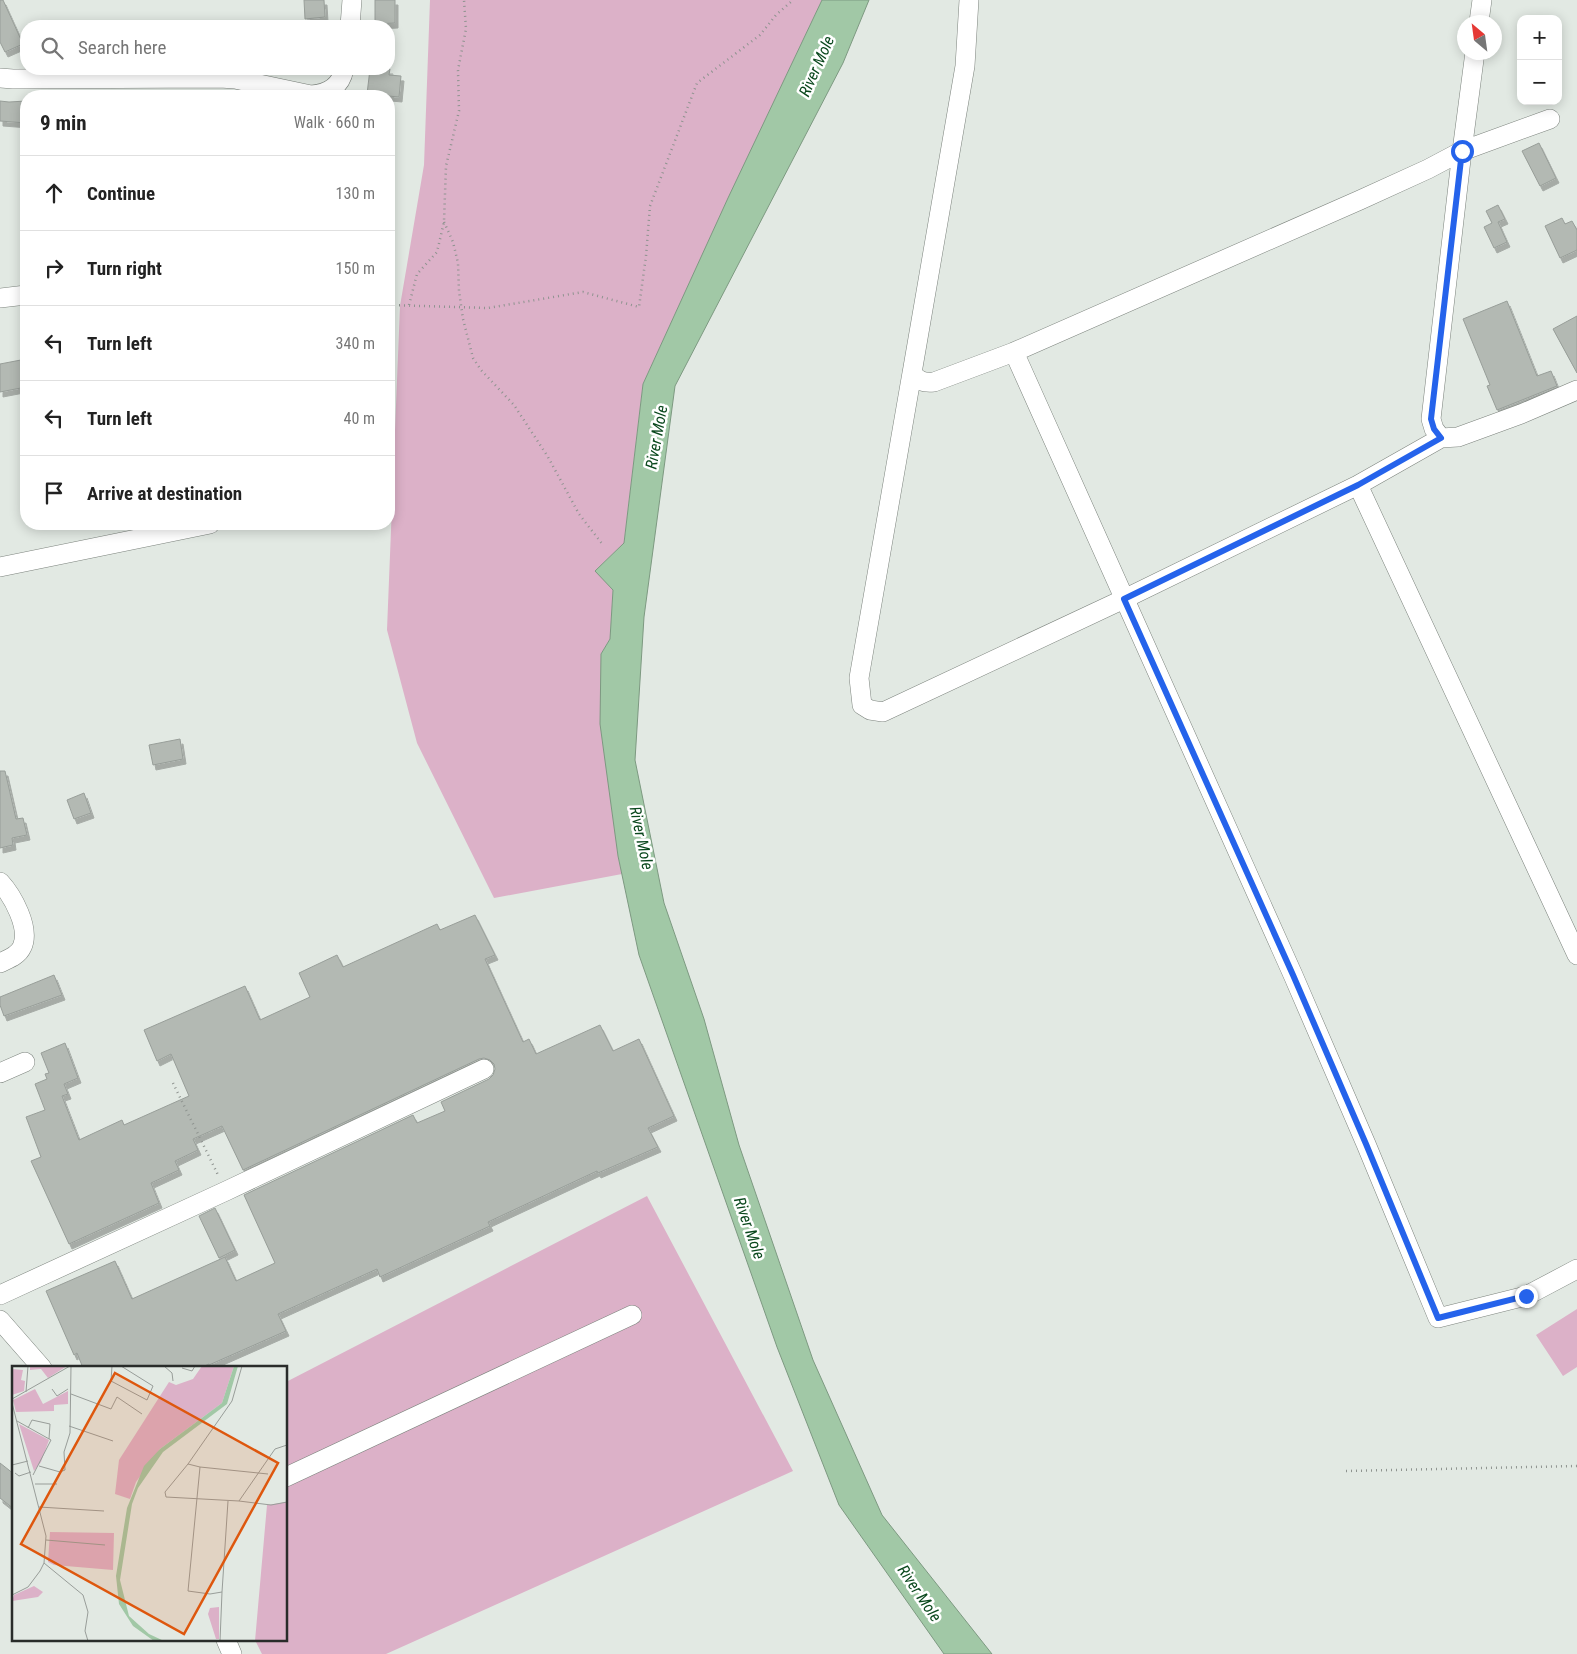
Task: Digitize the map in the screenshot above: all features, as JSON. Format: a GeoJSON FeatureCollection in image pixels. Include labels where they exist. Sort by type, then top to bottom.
{"type":"FeatureCollection","features":[{"type":"Feature","properties":{"kind":"street"},"geometry":{"type":"LineString","coordinates":[[350,20],[352,0]]}},
{"type":"Feature","properties":{"kind":"street"},"geometry":{"type":"LineString","coordinates":[[969,0],[965,66],[859,678],[862,705],[870,710],[883,712],[1124,599],[1358,485],[1441,438],[1458,438],[1577,390]]}},
{"type":"Feature","properties":{"kind":"street"},"geometry":{"type":"LineString","coordinates":[[1481,15],[1482,0]]}},
{"type":"Feature","properties":{"kind":"street"},"geometry":{"type":"LineString","coordinates":[[1441,438],[1434,429],[1431,419],[1474,60]]}},
{"type":"Feature","properties":{"kind":"street"},"geometry":{"type":"LineString","coordinates":[[330,90],[334,88],[342,75]]}},
{"type":"Feature","properties":{"kind":"street"},"geometry":{"type":"LineString","coordinates":[[0,78],[220,78],[235,79],[287,90]]}},
{"type":"Feature","properties":{"kind":"street"},"geometry":{"type":"LineString","coordinates":[[912,373],[918,380],[925,383],[934,382],[1014,352],[1360,200],[1428,169],[1462,151],[1550,119]]}},
{"type":"Feature","properties":{"kind":"street"},"geometry":{"type":"LineString","coordinates":[[0,298],[20,296]]}},
{"type":"Feature","properties":{"kind":"street"},"geometry":{"type":"LineString","coordinates":[[1014,352],[1293,975],[1438,1318],[1526,1296],[1577,1269]]}},
{"type":"Feature","properties":{"kind":"street"},"geometry":{"type":"LineString","coordinates":[[1358,485],[1577,955]]}},
{"type":"Feature","properties":{"kind":"street"},"geometry":{"type":"LineString","coordinates":[[0,566],[180,530]]}},
{"type":"Feature","properties":{"kind":"street"},"geometry":{"type":"LineString","coordinates":[[0,882],[8,891],[24,928],[22,947],[12,958],[0,963]]}},
{"type":"Feature","properties":{"kind":"street"},"geometry":{"type":"LineString","coordinates":[[0,1073],[25,1062]]}},
{"type":"Feature","properties":{"kind":"street"},"geometry":{"type":"LineString","coordinates":[[0,1295],[226,1192],[484,1069]]}},
{"type":"Feature","properties":{"kind":"street"},"geometry":{"type":"LineString","coordinates":[[288,1476],[632,1315]]}},
{"type":"Feature","properties":{"kind":"street"},"geometry":{"type":"LineString","coordinates":[[0,1320],[40,1366]]}},
{"type":"Feature","properties":{"kind":"street"},"geometry":{"type":"LineString","coordinates":[[227,1642],[232,1654]]}},
{"type":"Feature","properties":{"kind":"path"},"geometry":{"type":"LineString","coordinates":[[408,305],[417,274],[437,252],[444,222],[446,166],[459,111],[458,70],[466,29],[464,0]]}},
{"type":"Feature","properties":{"kind":"path"},"geometry":{"type":"LineString","coordinates":[[395,304],[488,308],[583,292],[639,307],[650,206],[697,83],[760,36],[776,15],[793,0]]}},
{"type":"Feature","properties":{"kind":"path"},"geometry":{"type":"LineString","coordinates":[[444,222],[453,242],[458,263],[461,306],[473,358],[481,370],[514,405],[548,457],[580,514],[603,545]]}},
{"type":"Feature","properties":{"kind":"path"},"geometry":{"type":"LineString","coordinates":[[173,1082],[226,1192]]}},
{"type":"Feature","properties":{"kind":"path"},"geometry":{"type":"LineString","coordinates":[[1346,1471],[1577,1466]]}},
{"type":"Feature","properties":{"kind":"shaded area"},"geometry":{"type":"Polygon","coordinates":[[[430,0],[822,0],[643,384],[624,543],[596,570],[613,590],[610,639],[601,654],[618,856],[622,874],[494,898],[417,743],[387,630],[391,530],[395,530],[395,431],[400,306],[424,165],[430,0]]]}},
{"type":"Feature","properties":{"kind":"shaded area"},"geometry":{"type":"Polygon","coordinates":[[[647,1196],[793,1471],[386,1654],[262,1654],[256,1642],[288,1642],[288,1381],[647,1196]]]}},
{"type":"Feature","properties":{"kind":"shaded area"},"geometry":{"type":"Polygon","coordinates":[[[1577,1309],[1577,1367],[1563,1376],[1536,1335],[1577,1309]]]}},
{"type":"Feature","properties":{"kind":"water","name":"River Mole"},"geometry":{"type":"Polygon","coordinates":[[[822,0],[869,0],[843,63],[675,386],[644,617],[635,760],[664,903],[704,1019],[739,1145],[813,1360],[882,1515],[992,1654],[944,1654],[839,1505],[777,1347],[639,955],[618,856],[600,724],[601,654],[610,639],[613,590],[595,571],[624,543],[643,384],[728,198],[822,0]]]}},
{"type":"Feature","properties":{"kind":"building"},"geometry":{"type":"Polygon","coordinates":[[[0,0],[3,0],[20,37],[20,45],[5,52],[0,42],[0,0]]]}},
{"type":"Feature","properties":{"kind":"building"},"geometry":{"type":"Polygon","coordinates":[[[304,0],[324,0],[325,17],[305,19],[304,0]]]}},
{"type":"Feature","properties":{"kind":"building"},"geometry":{"type":"Polygon","coordinates":[[[375,0],[395,0],[395,20],[375,20],[375,0]]]}},
{"type":"Feature","properties":{"kind":"building"},"geometry":{"type":"Polygon","coordinates":[[[369,75],[401,76],[399,97],[395,97],[395,90],[367,90],[369,75]]]}},
{"type":"Feature","properties":{"kind":"building"},"geometry":{"type":"Polygon","coordinates":[[[0,101],[20,101],[20,123],[0,121],[0,101]]]}},
{"type":"Feature","properties":{"kind":"building"},"geometry":{"type":"Polygon","coordinates":[[[1539,143],[1556,178],[1540,186],[1522,151],[1539,143]]]}},
{"type":"Feature","properties":{"kind":"building"},"geometry":{"type":"Polygon","coordinates":[[[1498,205],[1505,219],[1498,222],[1507,242],[1494,248],[1484,227],[1492,223],[1486,211],[1498,205]]]}},
{"type":"Feature","properties":{"kind":"building"},"geometry":{"type":"Polygon","coordinates":[[[1562,218],[1565,224],[1572,221],[1577,230],[1577,250],[1560,258],[1545,226],[1562,218]]]}},
{"type":"Feature","properties":{"kind":"building"},"geometry":{"type":"Polygon","coordinates":[[[1507,301],[1537,376],[1551,371],[1557,386],[1497,410],[1487,386],[1490,385],[1463,319],[1507,301]]]}},
{"type":"Feature","properties":{"kind":"building"},"geometry":{"type":"Polygon","coordinates":[[[1577,316],[1577,373],[1553,329],[1577,316]]]}},
{"type":"Feature","properties":{"kind":"building"},"geometry":{"type":"Polygon","coordinates":[[[20,360],[20,388],[0,392],[0,364],[20,360]]]}},
{"type":"Feature","properties":{"kind":"building"},"geometry":{"type":"Polygon","coordinates":[[[180,739],[183,759],[153,765],[149,745],[180,739]]]}},
{"type":"Feature","properties":{"kind":"building"},"geometry":{"type":"Polygon","coordinates":[[[0,771],[5,771],[16,819],[23,818],[27,835],[12,838],[13,845],[0,848],[0,771]]]}},
{"type":"Feature","properties":{"kind":"building"},"geometry":{"type":"Polygon","coordinates":[[[84,793],[91,813],[74,819],[67,800],[84,793]]]}},
{"type":"Feature","properties":{"kind":"building"},"geometry":{"type":"Polygon","coordinates":[[[475,915],[495,955],[485,959],[523,1042],[529,1039],[536,1054],[600,1025],[613,1051],[639,1039],[674,1116],[648,1128],[658,1147],[598,1173],[597,1171],[488,1222],[490,1226],[380,1277],[377,1269],[278,1314],[286,1331],[209,1365],[82,1366],[77,1353],[74,1355],[46,1291],[115,1261],[132,1299],[225,1257],[236,1281],[275,1263],[244,1195],[413,1115],[417,1123],[445,1111],[441,1102],[489,1079],[495,1069],[494,1064],[490,1060],[479,1059],[243,1170],[222,1126],[193,1139],[198,1150],[175,1161],[179,1170],[151,1183],[159,1203],[69,1244],[31,1161],[41,1157],[26,1117],[45,1110],[35,1084],[47,1079],[45,1074],[49,1073],[41,1053],[65,1043],[78,1078],[64,1084],[68,1094],[62,1096],[79,1140],[122,1120],[124,1125],[189,1096],[171,1054],[157,1061],[144,1030],[245,986],[260,1020],[310,997],[299,973],[337,955],[343,967],[437,924],[440,930],[475,915]]]}},
{"type":"Feature","properties":{"kind":"building"},"geometry":{"type":"Polygon","coordinates":[[[54,975],[62,995],[4,1016],[0,1005],[0,997],[54,975]]]}},
{"type":"Feature","properties":{"kind":"building"},"geometry":{"type":"Polygon","coordinates":[[[215,1208],[235,1250],[219,1258],[199,1216],[215,1208]]]}},
{"type":"Feature","properties":{"kind":"building"},"geometry":{"type":"Polygon","coordinates":[[[0,1463],[12,1472],[12,1507],[0,1498],[0,1463]]]}},
{"type":"Feature","properties":{"kind":"route"},"geometry":{"type":"LineString","coordinates":[[1462,151],[1431,419],[1434,429],[1441,438],[1358,485],[1124,599],[1293,975],[1438,1318],[1526,1296]]}}]}
